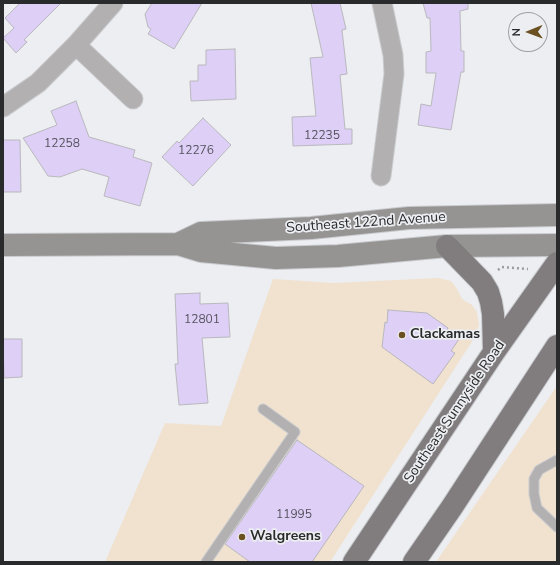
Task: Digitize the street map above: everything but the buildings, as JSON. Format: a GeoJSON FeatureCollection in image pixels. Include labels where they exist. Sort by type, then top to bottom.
{"type":"FeatureCollection","features":[{"type":"Feature","properties":{"kind":"main road","name":"Southeast 122nd Avenue"},"geometry":{"type":"LineString","coordinates":[[178,244],[201,233],[311,228],[409,218],[557,215]]}},
{"type":"Feature","properties":{"kind":"main road","name":"Southeast 122nd Avenue"},"geometry":{"type":"LineString","coordinates":[[3,245],[178,244],[201,251],[276,258],[338,256],[447,246],[557,245]]}},
{"type":"Feature","properties":{"kind":"main road"},"geometry":{"type":"LineString","coordinates":[[447,246],[482,282],[488,292],[493,314],[494,352]]}},
{"type":"Feature","properties":{"kind":"main road","name":"Southeast Sunnyside Road"},"geometry":{"type":"LineString","coordinates":[[354,562],[494,352],[557,263]]}},
{"type":"Feature","properties":{"kind":"main road"},"geometry":{"type":"LineString","coordinates":[[414,562],[452,507],[557,346]]}},
{"type":"Feature","properties":{"kind":"street"},"geometry":{"type":"LineString","coordinates":[[3,107],[38,83],[76,45],[113,3]]}},
{"type":"Feature","properties":{"kind":"street"},"geometry":{"type":"LineString","coordinates":[[381,176],[394,74],[393,55],[382,3]]}},
{"type":"Feature","properties":{"kind":"street"},"geometry":{"type":"LineString","coordinates":[[76,45],[133,99]]}},
{"type":"Feature","properties":{"kind":"lane"},"geometry":{"type":"LineString","coordinates":[[206,562],[295,432],[263,409]]}},
{"type":"Feature","properties":{"kind":"lane"},"geometry":{"type":"LineString","coordinates":[[557,460],[540,470],[534,479],[534,494],[537,508],[557,527]]}},
{"type":"Feature","properties":{"kind":"path"},"geometry":{"type":"LineString","coordinates":[[496,272],[502,267],[529,269]]}},
{"type":"Feature","properties":{"kind":"shaded area"},"geometry":{"type":"Polygon","coordinates":[[[438,278],[451,281],[462,299],[472,305],[477,312],[479,325],[477,332],[330,562],[105,562],[165,423],[221,426],[273,279],[334,283],[438,278]]]}},
{"type":"Feature","properties":{"kind":"shaded area"},"geometry":{"type":"Polygon","coordinates":[[[557,386],[557,562],[436,562],[486,489],[557,386]]]}},
{"type":"Feature","properties":{"kind":"place","name":"Clackamas"},"geometry":{"type":"Point","coordinates":[402,335]}},
{"type":"Feature","properties":{"kind":"place","name":"Walgreens"},"geometry":{"type":"Point","coordinates":[242,537]}}]}
